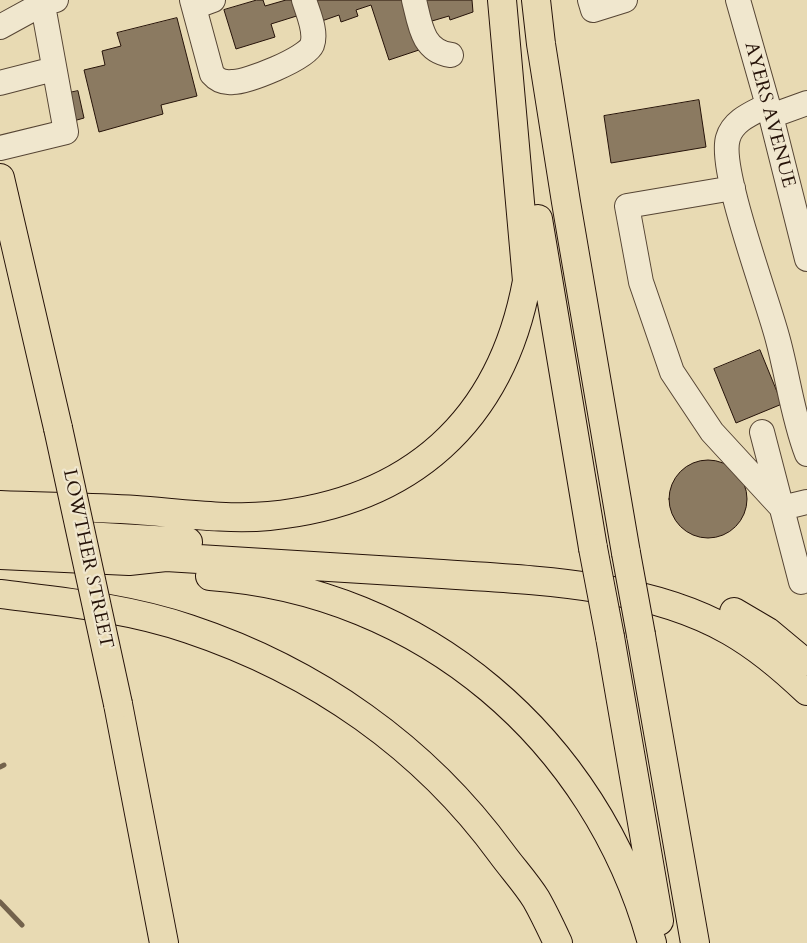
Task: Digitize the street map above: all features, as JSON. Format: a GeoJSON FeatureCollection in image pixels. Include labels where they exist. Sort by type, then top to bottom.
{"type":"FeatureCollection","features":[{"type":"Feature","properties":{"kind":"main road"},"geometry":{"type":"LineString","coordinates":[[0,505],[267,517],[311,510],[344,502],[391,481],[413,469],[449,441],[462,428],[480,402],[511,342],[523,305],[527,281],[503,0]]}},
{"type":"Feature","properties":{"kind":"main road"},"geometry":{"type":"LineString","coordinates":[[503,0],[594,548],[663,943]]}},
{"type":"Feature","properties":{"kind":"main road"},"geometry":{"type":"LineString","coordinates":[[536,0],[541,44],[566,202],[695,943]]}},
{"type":"Feature","properties":{"kind":"main road","name":"LOWTHER STREET"},"geometry":{"type":"LineString","coordinates":[[1,189],[58,428],[118,704],[160,938]]}},
{"type":"Feature","properties":{"kind":"main road"},"geometry":{"type":"LineString","coordinates":[[0,494],[66,507]]}},
{"type":"Feature","properties":{"kind":"main road"},"geometry":{"type":"LineString","coordinates":[[0,530],[538,562],[609,572],[658,582],[731,610],[768,632],[807,665]]}},
{"type":"Feature","properties":{"kind":"main road"},"geometry":{"type":"LineString","coordinates":[[0,555],[129,561],[166,557],[562,582],[651,600],[694,614],[728,630],[757,648],[807,691]]}},
{"type":"Feature","properties":{"kind":"main road"},"geometry":{"type":"LineString","coordinates":[[129,561],[150,572],[222,577],[273,586],[320,598],[371,616],[411,636],[482,681],[521,714],[548,744],[604,824],[624,864],[644,915],[652,943]]}},
{"type":"Feature","properties":{"kind":"main road"},"geometry":{"type":"LineString","coordinates":[[0,594],[137,615],[188,628],[253,654],[321,687],[403,746],[442,782],[478,820],[535,898],[558,943]]}},
{"type":"Feature","properties":{"kind":"main road"},"geometry":{"type":"LineString","coordinates":[[676,833],[707,943]]}},
{"type":"Feature","properties":{"kind":"street"},"geometry":{"type":"LineString","coordinates":[[200,2],[212,74],[222,82],[235,82],[294,61],[306,53],[312,46],[313,33],[304,0]]}},
{"type":"Feature","properties":{"kind":"street"},"geometry":{"type":"LineString","coordinates":[[414,0],[422,34],[430,46],[441,54],[451,55]]}},
{"type":"Feature","properties":{"kind":"street"},"geometry":{"type":"LineString","coordinates":[[590,0],[593,10],[625,0]]}},
{"type":"Feature","properties":{"kind":"street","name":"AYERS AVENUE"},"geometry":{"type":"LineString","coordinates":[[738,0],[769,110],[801,209],[807,259]]}},
{"type":"Feature","properties":{"kind":"street"},"geometry":{"type":"LineString","coordinates":[[0,27],[47,1],[54,69],[66,132],[0,148]]}},
{"type":"Feature","properties":{"kind":"street"},"geometry":{"type":"LineString","coordinates":[[0,83],[54,69]]}},
{"type":"Feature","properties":{"kind":"street"},"geometry":{"type":"LineString","coordinates":[[807,102],[769,110],[734,126],[728,138],[726,152],[733,188],[778,338],[807,454]]}},
{"type":"Feature","properties":{"kind":"street"},"geometry":{"type":"LineString","coordinates":[[733,188],[627,206],[641,282],[672,372],[712,432],[782,508]]}},
{"type":"Feature","properties":{"kind":"street"},"geometry":{"type":"LineString","coordinates":[[762,432],[801,582]]}},
{"type":"Feature","properties":{"kind":"street"},"geometry":{"type":"LineString","coordinates":[[782,508],[807,502]]}},
{"type":"Feature","properties":{"kind":"building"},"geometry":{"type":"Polygon","coordinates":[[[263,0],[265,6],[286,0],[299,0],[303,14],[271,24],[275,37],[236,49],[224,10],[263,0]]]}},
{"type":"Feature","properties":{"kind":"building"},"geometry":{"type":"Polygon","coordinates":[[[309,0],[410,0],[425,48],[389,60],[371,5],[356,10],[358,16],[341,22],[339,15],[316,23],[309,0]]]}},
{"type":"Feature","properties":{"kind":"building"},"geometry":{"type":"Polygon","coordinates":[[[426,0],[472,0],[473,12],[450,20],[449,16],[432,21],[426,0]]]}},
{"type":"Feature","properties":{"kind":"building"},"geometry":{"type":"Polygon","coordinates":[[[177,18],[197,96],[161,105],[163,114],[99,132],[84,70],[105,65],[102,51],[121,46],[117,33],[177,18]]]}},
{"type":"Feature","properties":{"kind":"building"},"geometry":{"type":"Polygon","coordinates":[[[78,91],[84,118],[70,122],[64,94],[78,91]]]}},
{"type":"Feature","properties":{"kind":"building"},"geometry":{"type":"Polygon","coordinates":[[[699,100],[706,147],[611,163],[604,116],[699,100]]]}},
{"type":"Feature","properties":{"kind":"building"},"geometry":{"type":"Polygon","coordinates":[[[760,350],[782,404],[736,423],[714,369],[760,350]]]}},
{"type":"Feature","properties":{"kind":"building"},"geometry":{"type":"Polygon","coordinates":[[[708,460],[723,463],[740,477],[744,484],[747,499],[744,514],[730,531],[723,535],[708,538],[693,535],[676,521],[672,514],[669,499],[672,484],[686,467],[693,463],[708,460]]]}},
{"type":"Feature","properties":{"kind":"waterway"},"geometry":{"type":"LineString","coordinates":[[0,767],[4,765]]}},
{"type":"Feature","properties":{"kind":"waterway"},"geometry":{"type":"LineString","coordinates":[[0,902],[22,925]]}}]}
